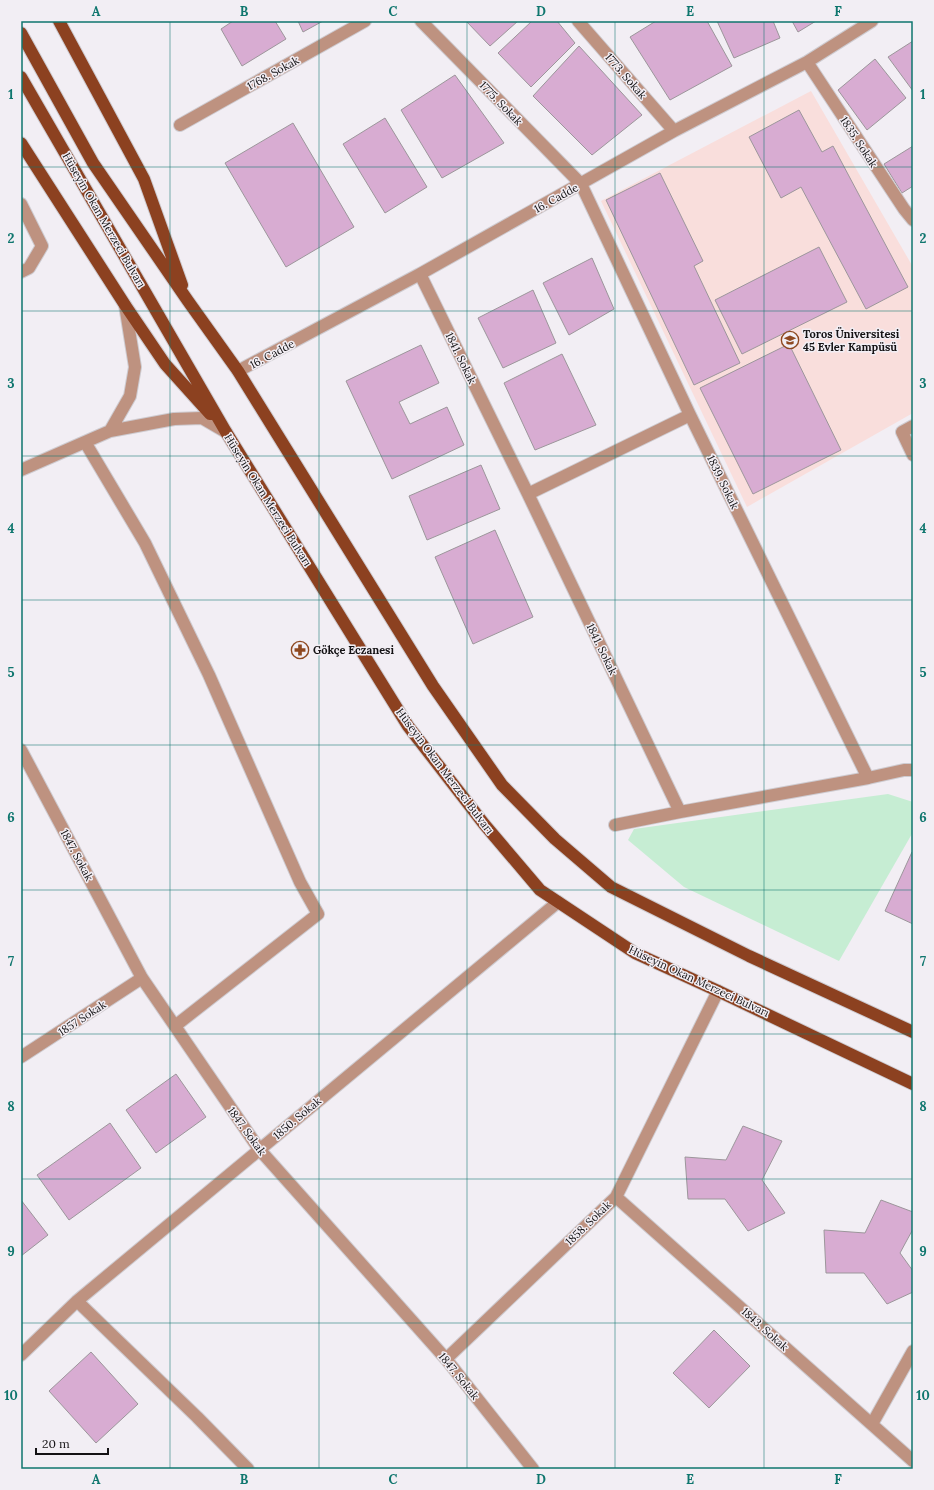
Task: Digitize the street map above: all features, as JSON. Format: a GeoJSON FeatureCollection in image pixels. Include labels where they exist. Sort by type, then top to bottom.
{"type":"FeatureCollection","features":[{"type":"Feature","properties":{"kind":"main road"},"geometry":{"type":"LineString","coordinates":[[59,21],[144,180],[188,301]]}},
{"type":"Feature","properties":{"kind":"main road","name":"Hüseyin Okan Merzeci Bulvarı"},"geometry":{"type":"LineString","coordinates":[[21,33],[93,163],[238,371],[433,686],[502,785],[555,839],[611,887],[750,956],[913,1032]]}},
{"type":"Feature","properties":{"kind":"main road","name":"Hüseyin Okan Merzeci Bulvarı"},"geometry":{"type":"LineString","coordinates":[[21,77],[226,432],[408,726],[484,824],[540,890],[635,953],[913,1084]]}},
{"type":"Feature","properties":{"kind":"main road"},"geometry":{"type":"LineString","coordinates":[[21,143],[165,364],[226,432]]}},
{"type":"Feature","properties":{"kind":"street","name":"1768. Sokak"},"geometry":{"type":"LineString","coordinates":[[180,125],[366,21]]}},
{"type":"Feature","properties":{"kind":"street","name":"1775. Sokak"},"geometry":{"type":"LineString","coordinates":[[421,21],[581,184]]}},
{"type":"Feature","properties":{"kind":"street","name":"1773. Sokak"},"geometry":{"type":"LineString","coordinates":[[578,21],[674,131]]}},
{"type":"Feature","properties":{"kind":"street","name":"16. Cadde"},"geometry":{"type":"LineString","coordinates":[[238,371],[420,274],[674,131],[807,62],[872,21]]}},
{"type":"Feature","properties":{"kind":"street","name":"1835. Sokak"},"geometry":{"type":"LineString","coordinates":[[807,62],[908,207],[913,220]]}},
{"type":"Feature","properties":{"kind":"street","name":"1839. Sokak"},"geometry":{"type":"LineString","coordinates":[[581,184],[690,415],[868,778]]}},
{"type":"Feature","properties":{"kind":"street"},"geometry":{"type":"LineString","coordinates":[[21,204],[42,246],[29,268],[21,272]]}},
{"type":"Feature","properties":{"kind":"street","name":"1841. Sokak"},"geometry":{"type":"LineString","coordinates":[[420,274],[528,494],[680,812]]}},
{"type":"Feature","properties":{"kind":"street"},"geometry":{"type":"LineString","coordinates":[[110,431],[130,396],[135,367],[125,304]]}},
{"type":"Feature","properties":{"kind":"street"},"geometry":{"type":"LineString","coordinates":[[528,494],[690,415]]}},
{"type":"Feature","properties":{"kind":"street"},"geometry":{"type":"LineString","coordinates":[[21,470],[110,431],[174,419],[202,418],[226,432]]}},
{"type":"Feature","properties":{"kind":"street"},"geometry":{"type":"LineString","coordinates":[[913,426],[902,432],[913,456]]}},
{"type":"Feature","properties":{"kind":"street"},"geometry":{"type":"LineString","coordinates":[[85,442],[145,543],[209,675],[300,882],[318,914],[175,1026]]}},
{"type":"Feature","properties":{"kind":"street","name":"1847. Sokak"},"geometry":{"type":"LineString","coordinates":[[21,750],[142,978],[259,1149],[446,1359],[533,1469]]}},
{"type":"Feature","properties":{"kind":"street"},"geometry":{"type":"LineString","coordinates":[[615,826],[680,812],[868,778],[910,768]]}},
{"type":"Feature","properties":{"kind":"street","name":"1850. Sokak"},"geometry":{"type":"LineString","coordinates":[[21,1355],[76,1301],[558,902]]}},
{"type":"Feature","properties":{"kind":"street","name":"1857 Sokak"},"geometry":{"type":"LineString","coordinates":[[21,1058],[142,978]]}},
{"type":"Feature","properties":{"kind":"street","name":"1858. Sokak"},"geometry":{"type":"LineString","coordinates":[[446,1359],[616,1197],[718,991]]}},
{"type":"Feature","properties":{"kind":"street","name":"1843. Sokak"},"geometry":{"type":"LineString","coordinates":[[616,1197],[913,1462]]}},
{"type":"Feature","properties":{"kind":"street"},"geometry":{"type":"LineString","coordinates":[[76,1301],[192,1412],[248,1469]]}},
{"type":"Feature","properties":{"kind":"street"},"geometry":{"type":"LineString","coordinates":[[872,1424],[913,1351]]}},
{"type":"Feature","properties":{"kind":"shaded area","name":"Toros Üniversitesi 45 Evler Kampüsü"},"geometry":{"type":"Polygon","coordinates":[[[811,91],[913,267],[913,413],[747,507],[601,201],[811,91]]]}},
{"type":"Feature","properties":{"kind":"green space"},"geometry":{"type":"Polygon","coordinates":[[[888,794],[913,802],[913,832],[839,961],[684,887],[628,840],[634,829],[888,794]]]}},
{"type":"Feature","properties":{"kind":"building"},"geometry":{"type":"Polygon","coordinates":[[[233,21],[275,21],[286,39],[242,66],[221,29],[233,21]]]}},
{"type":"Feature","properties":{"kind":"building"},"geometry":{"type":"Polygon","coordinates":[[[298,21],[323,21],[303,32],[298,21]]]}},
{"type":"Feature","properties":{"kind":"building"},"geometry":{"type":"Polygon","coordinates":[[[466,21],[518,21],[490,46],[466,21]]]}},
{"type":"Feature","properties":{"kind":"building"},"geometry":{"type":"Polygon","coordinates":[[[532,21],[557,21],[575,43],[531,87],[498,53],[532,21]]]}},
{"type":"Feature","properties":{"kind":"building"},"geometry":{"type":"Polygon","coordinates":[[[656,21],[707,21],[732,66],[670,100],[630,37],[656,21]]]}},
{"type":"Feature","properties":{"kind":"building"},"geometry":{"type":"Polygon","coordinates":[[[717,21],[773,21],[780,38],[734,58],[717,21]]]}},
{"type":"Feature","properties":{"kind":"building"},"geometry":{"type":"Polygon","coordinates":[[[792,21],[816,21],[798,32],[792,21]]]}},
{"type":"Feature","properties":{"kind":"building"},"geometry":{"type":"Polygon","coordinates":[[[913,41],[913,91],[888,57],[913,41]]]}},
{"type":"Feature","properties":{"kind":"building"},"geometry":{"type":"Polygon","coordinates":[[[579,46],[642,115],[592,155],[533,96],[579,46]]]}},
{"type":"Feature","properties":{"kind":"building"},"geometry":{"type":"Polygon","coordinates":[[[875,59],[906,98],[867,130],[838,90],[875,59]]]}},
{"type":"Feature","properties":{"kind":"building"},"geometry":{"type":"Polygon","coordinates":[[[455,75],[504,143],[442,178],[401,110],[455,75]]]}},
{"type":"Feature","properties":{"kind":"building"},"geometry":{"type":"Polygon","coordinates":[[[799,110],[822,152],[833,146],[908,287],[866,309],[801,187],[781,198],[749,137],[799,110]]]}},
{"type":"Feature","properties":{"kind":"building"},"geometry":{"type":"Polygon","coordinates":[[[385,118],[427,187],[385,213],[343,144],[385,118]]]}},
{"type":"Feature","properties":{"kind":"building"},"geometry":{"type":"Polygon","coordinates":[[[293,123],[354,227],[286,267],[225,163],[293,123]]]}},
{"type":"Feature","properties":{"kind":"building"},"geometry":{"type":"Polygon","coordinates":[[[913,146],[913,186],[902,193],[884,164],[913,146]]]}},
{"type":"Feature","properties":{"kind":"building"},"geometry":{"type":"Polygon","coordinates":[[[660,173],[703,261],[694,266],[740,363],[694,385],[606,200],[660,173]]]}},
{"type":"Feature","properties":{"kind":"building"},"geometry":{"type":"Polygon","coordinates":[[[819,247],[847,302],[742,354],[715,300],[819,247]]]}},
{"type":"Feature","properties":{"kind":"building"},"geometry":{"type":"Polygon","coordinates":[[[592,258],[614,309],[569,335],[543,283],[592,258]]]}},
{"type":"Feature","properties":{"kind":"building"},"geometry":{"type":"Polygon","coordinates":[[[533,290],[556,343],[503,368],[478,318],[533,290]]]}},
{"type":"Feature","properties":{"kind":"building"},"geometry":{"type":"Polygon","coordinates":[[[789,344],[841,450],[753,494],[700,388],[789,344]]]}},
{"type":"Feature","properties":{"kind":"building"},"geometry":{"type":"Polygon","coordinates":[[[421,345],[439,383],[399,402],[410,424],[447,407],[464,445],[392,479],[346,381],[421,345]]]}},
{"type":"Feature","properties":{"kind":"building"},"geometry":{"type":"Polygon","coordinates":[[[562,354],[596,425],[535,450],[504,383],[562,354]]]}},
{"type":"Feature","properties":{"kind":"building"},"geometry":{"type":"Polygon","coordinates":[[[481,465],[500,509],[427,540],[409,496],[481,465]]]}},
{"type":"Feature","properties":{"kind":"building"},"geometry":{"type":"Polygon","coordinates":[[[495,530],[533,617],[473,644],[435,557],[495,530]]]}},
{"type":"Feature","properties":{"kind":"building"},"geometry":{"type":"Polygon","coordinates":[[[913,852],[913,924],[885,911],[913,852]]]}},
{"type":"Feature","properties":{"kind":"building"},"geometry":{"type":"Polygon","coordinates":[[[176,1074],[206,1117],[156,1153],[126,1110],[176,1074]]]}},
{"type":"Feature","properties":{"kind":"building"},"geometry":{"type":"Polygon","coordinates":[[[110,1123],[141,1168],[69,1220],[37,1175],[110,1123]]]}},
{"type":"Feature","properties":{"kind":"building"},"geometry":{"type":"Polygon","coordinates":[[[743,1126],[782,1141],[762,1180],[785,1213],[748,1231],[725,1199],[688,1199],[685,1157],[726,1160],[743,1126]]]}},
{"type":"Feature","properties":{"kind":"building"},"geometry":{"type":"Polygon","coordinates":[[[21,1200],[48,1235],[21,1256],[21,1200]]]}},
{"type":"Feature","properties":{"kind":"building"},"geometry":{"type":"Polygon","coordinates":[[[881,1200],[913,1212],[913,1229],[900,1253],[913,1271],[913,1292],[887,1304],[864,1273],[826,1273],[824,1230],[865,1233],[881,1200]]]}},
{"type":"Feature","properties":{"kind":"building"},"geometry":{"type":"Polygon","coordinates":[[[714,1330],[750,1366],[709,1408],[673,1373],[714,1330]]]}},
{"type":"Feature","properties":{"kind":"building"},"geometry":{"type":"Polygon","coordinates":[[[91,1352],[138,1404],[96,1443],[49,1391],[91,1352]]]}},
{"type":"Feature","properties":{"kind":"place","name":"Toros Üniversitesi 45 Evler Kampüsü"},"geometry":{"type":"Point","coordinates":[790,340]}},
{"type":"Feature","properties":{"kind":"place","name":"Gökçe Eczanesi"},"geometry":{"type":"Point","coordinates":[300,650]}}]}
